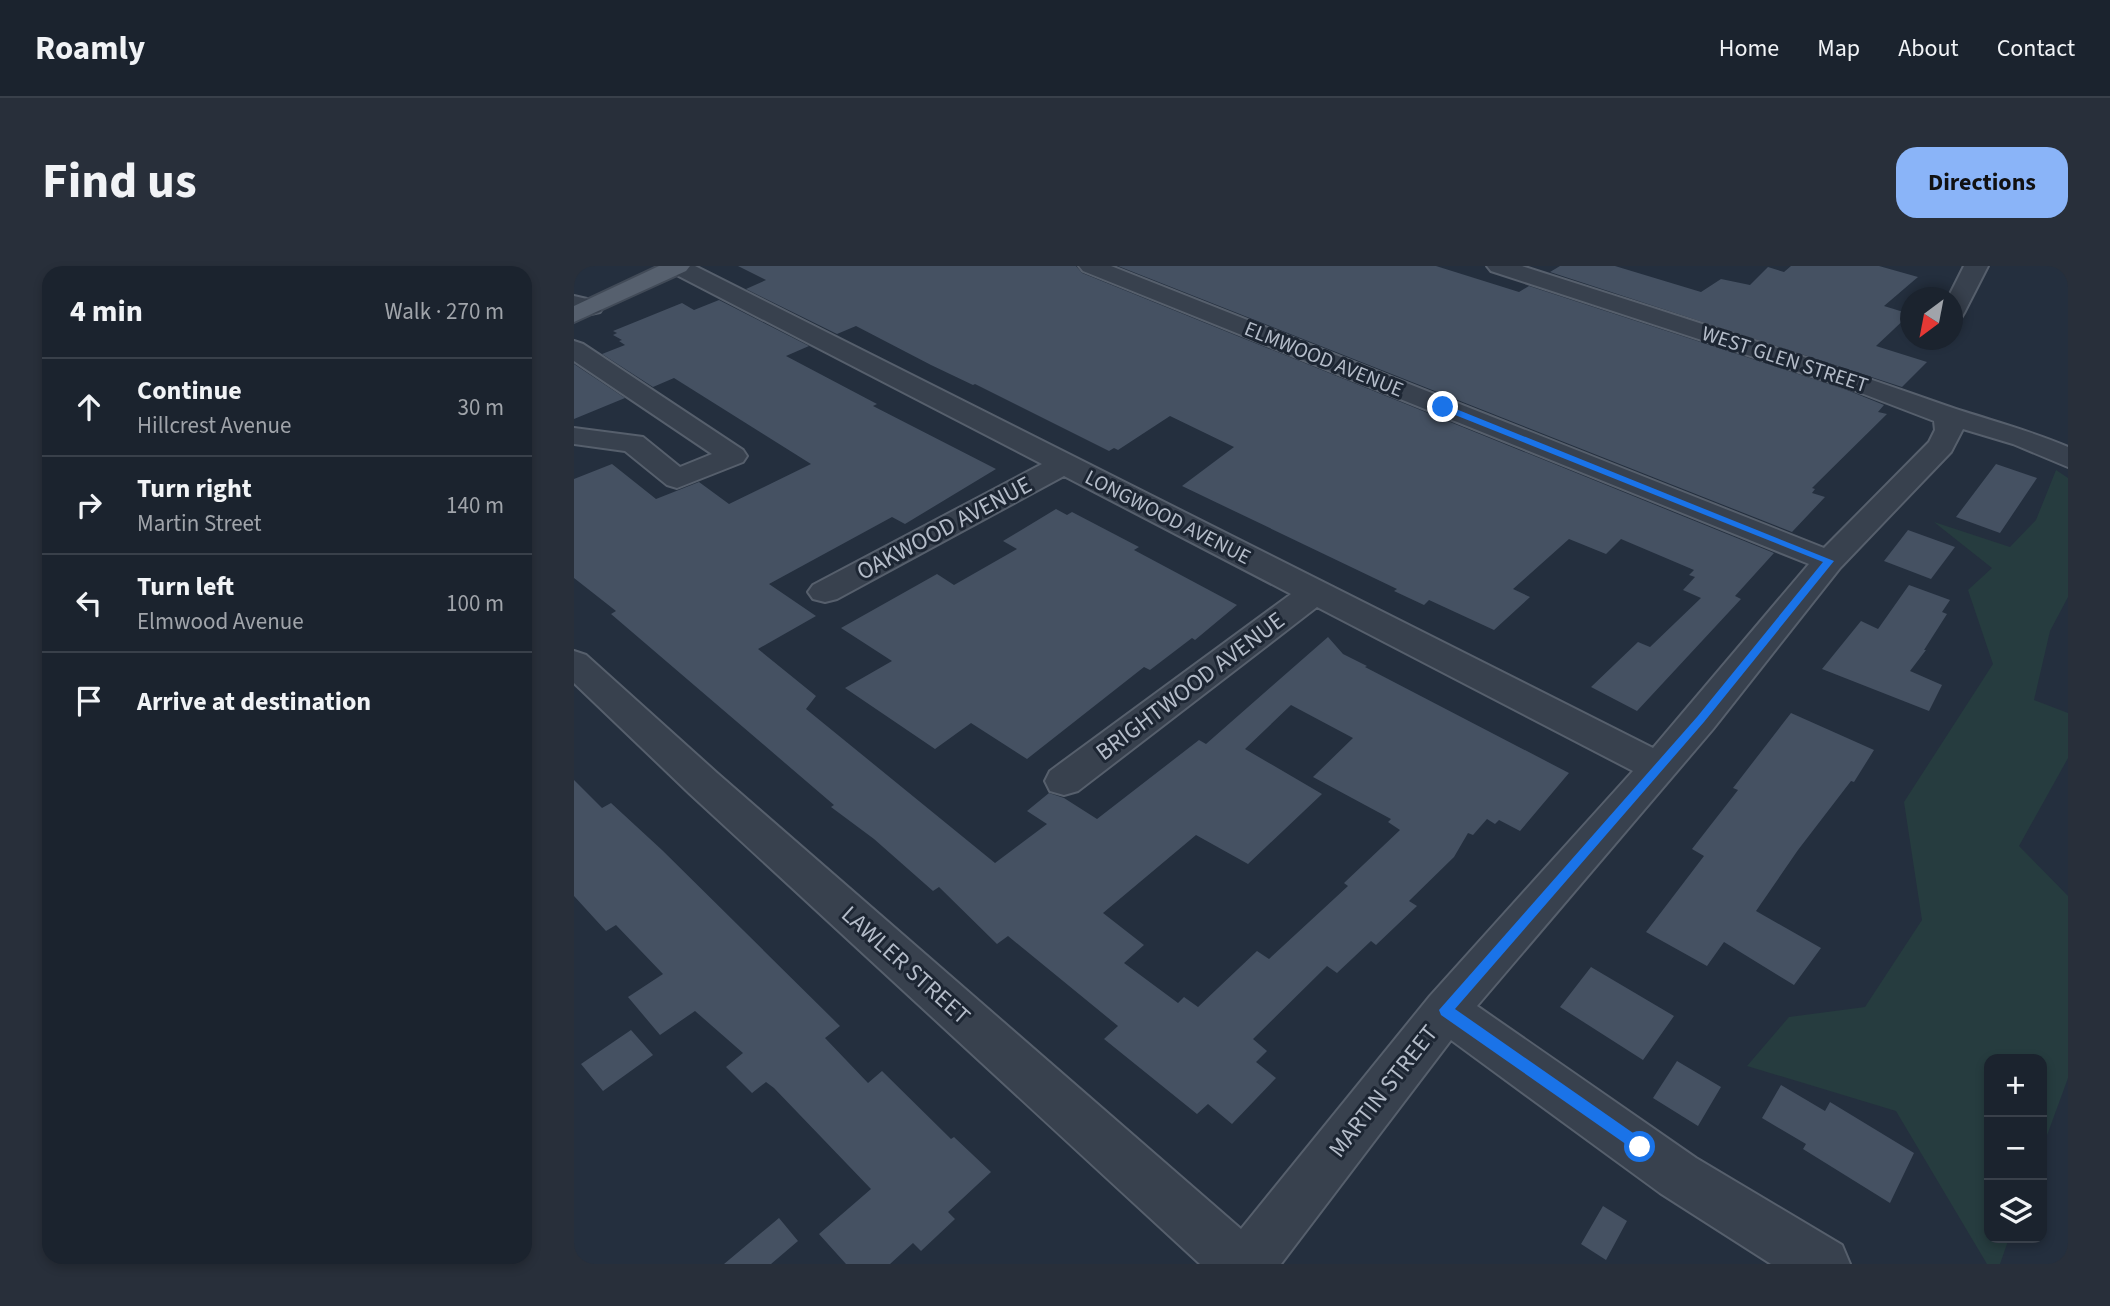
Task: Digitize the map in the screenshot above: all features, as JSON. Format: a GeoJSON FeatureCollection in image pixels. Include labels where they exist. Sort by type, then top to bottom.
{"type":"FeatureCollection","features":[{"type":"Feature","properties":{"kind":"main road"},"geometry":{"type":"LineString","coordinates":[[580,308],[678,266]]}},
{"type":"Feature","properties":{"kind":"street","name":"LONGWOOD AVENUE"},"geometry":{"type":"LineString","coordinates":[[678,266],[1658,767]]}},
{"type":"Feature","properties":{"kind":"street","name":"ELMWOOD AVENUE"},"geometry":{"type":"LineString","coordinates":[[1091,266],[1829,561]]}},
{"type":"Feature","properties":{"kind":"street","name":"WEST GLEN STREET"},"geometry":{"type":"LineString","coordinates":[[1499,266],[2023,438],[2068,458]]}},
{"type":"Feature","properties":{"kind":"street"},"geometry":{"type":"LineString","coordinates":[[1961,287],[1967,268]]}},
{"type":"Feature","properties":{"kind":"street"},"geometry":{"type":"LineString","coordinates":[[574,349],[733,456],[677,479],[633,443],[574,436]]}},
{"type":"Feature","properties":{"kind":"street","name":"MARTIN STREET"},"geometry":{"type":"LineString","coordinates":[[1248,1264],[1446,1010],[1700,719],[1829,561],[1941,446],[1950,422],[1941,413]]}},
{"type":"Feature","properties":{"kind":"street","name":"OAKWOOD AVENUE"},"geometry":{"type":"LineString","coordinates":[[825,592],[1064,464]]}},
{"type":"Feature","properties":{"kind":"street","name":"BRIGHTWOOD AVENUE"},"geometry":{"type":"LineString","coordinates":[[1064,780],[1315,592]]}},
{"type":"Feature","properties":{"kind":"street","name":"LAWLER STREET"},"geometry":{"type":"LineString","coordinates":[[574,663],[703,783],[1240,1264]]}},
{"type":"Feature","properties":{"kind":"street"},"geometry":{"type":"LineString","coordinates":[[1446,1010],[1702,1190],[1767,1233],[1824,1264]]}},
{"type":"Feature","properties":{"kind":"green space"},"geometry":{"type":"Polygon","coordinates":[[[2056,470],[2068,478],[2068,597],[2050,631],[2034,700],[2068,713],[2068,758],[2019,846],[2068,896],[2068,1078],[2047,1135],[2047,1054],[1984,1054],[1984,1243],[2007,1243],[2000,1264],[1987,1264],[1896,1111],[1747,1066],[1789,1017],[1865,1007],[1922,920],[1904,802],[1993,664],[1968,590],[1992,568],[1934,522],[2010,547],[2036,520],[2056,470]]]}},
{"type":"Feature","properties":{"kind":"building"},"geometry":{"type":"Polygon","coordinates":[[[738,266],[1076,266],[1082,273],[1774,553],[1735,596],[1741,599],[1637,711],[1591,687],[1638,642],[1650,647],[1701,598],[1683,590],[1695,577],[1689,575],[1694,570],[1621,539],[1606,554],[1569,539],[1513,589],[1530,597],[1494,630],[1429,600],[1424,605],[1394,591],[1397,589],[1182,486],[1234,447],[1170,416],[1118,450],[1114,448],[1109,451],[856,326],[837,334],[746,289],[766,280],[738,266]]]}},
{"type":"Feature","properties":{"kind":"building"},"geometry":{"type":"Polygon","coordinates":[[[1118,266],[1436,266],[1519,292],[1529,286],[1847,390],[1884,405],[1878,412],[1887,414],[1812,488],[1815,489],[1812,493],[1825,497],[1792,532],[1118,266]]]}},
{"type":"Feature","properties":{"kind":"building"},"geometry":{"type":"Polygon","coordinates":[[[1560,266],[1615,266],[1701,292],[1721,279],[1750,285],[1768,267],[1784,272],[1791,266],[1879,266],[1918,277],[1906,287],[1900,287],[1900,292],[1884,306],[1900,311],[1900,323],[1876,346],[1927,362],[1902,387],[1550,272],[1560,266]]]}},
{"type":"Feature","properties":{"kind":"building"},"geometry":{"type":"Polygon","coordinates":[[[719,300],[809,346],[786,356],[877,404],[873,406],[996,469],[905,524],[892,517],[769,584],[816,616],[758,649],[816,696],[806,709],[995,863],[1047,824],[1027,811],[1049,793],[1064,798],[1097,819],[1199,740],[1206,744],[1328,637],[1343,654],[1367,666],[1365,667],[1569,773],[1520,831],[1499,820],[1495,824],[1487,819],[1473,835],[1468,833],[1454,857],[1409,901],[1417,906],[1376,945],[1371,941],[1337,973],[1327,966],[1253,1039],[1267,1051],[1256,1062],[1276,1078],[1232,1124],[1208,1104],[1197,1114],[1104,1039],[1118,1026],[1008,936],[997,944],[939,887],[933,891],[874,839],[831,807],[834,805],[611,614],[616,611],[574,578],[574,479],[612,464],[656,499],[699,482],[729,504],[811,464],[674,378],[653,387],[602,354],[625,345],[613,335],[617,333],[613,331],[682,303],[694,310],[719,300]],[[1291,705],[1245,749],[1322,794],[1248,864],[1196,835],[1103,913],[1144,945],[1124,963],[1178,1003],[1184,997],[1198,1007],[1257,951],[1269,959],[1348,886],[1344,883],[1400,830],[1388,822],[1391,819],[1313,777],[1353,738],[1291,705]]]}},
{"type":"Feature","properties":{"kind":"building"},"geometry":{"type":"Polygon","coordinates":[[[574,364],[625,398],[574,419],[574,364]]]}},
{"type":"Feature","properties":{"kind":"building"},"geometry":{"type":"Polygon","coordinates":[[[1996,464],[2037,478],[2000,533],[1956,517],[1996,464]]]}},
{"type":"Feature","properties":{"kind":"building"},"geometry":{"type":"Polygon","coordinates":[[[1056,509],[1067,515],[1072,512],[1139,547],[1134,550],[1237,605],[1195,640],[1192,638],[1150,670],[1144,667],[1027,759],[971,723],[935,749],[845,688],[892,661],[841,628],[937,574],[954,585],[1017,549],[1003,541],[1056,509]]]}},
{"type":"Feature","properties":{"kind":"building"},"geometry":{"type":"Polygon","coordinates":[[[1908,530],[1955,547],[1931,579],[1884,561],[1908,530]]]}},
{"type":"Feature","properties":{"kind":"building"},"geometry":{"type":"Polygon","coordinates":[[[1909,585],[1950,600],[1942,612],[1947,614],[1910,671],[1942,685],[1929,711],[1822,669],[1861,621],[1878,629],[1909,585]]]}},
{"type":"Feature","properties":{"kind":"building"},"geometry":{"type":"Polygon","coordinates":[[[1791,713],[1874,750],[1854,782],[1851,781],[1798,850],[1756,911],[1821,948],[1794,985],[1724,942],[1707,966],[1646,932],[1704,856],[1692,849],[1738,790],[1733,788],[1791,713]]]}},
{"type":"Feature","properties":{"kind":"building"},"geometry":{"type":"Polygon","coordinates":[[[574,780],[602,808],[611,803],[662,850],[840,1026],[825,1038],[868,1083],[882,1071],[951,1139],[954,1137],[991,1172],[948,1212],[955,1219],[921,1251],[913,1243],[890,1264],[846,1264],[819,1234],[871,1189],[774,1088],[766,1082],[752,1093],[726,1067],[743,1053],[695,1011],[660,1035],[628,997],[663,974],[616,925],[606,931],[574,896],[574,780]]]}},
{"type":"Feature","properties":{"kind":"building"},"geometry":{"type":"Polygon","coordinates":[[[1591,967],[1674,1016],[1643,1060],[1560,1007],[1591,967]]]}},
{"type":"Feature","properties":{"kind":"building"},"geometry":{"type":"Polygon","coordinates":[[[631,1030],[653,1055],[603,1091],[581,1064],[631,1030]]]}},
{"type":"Feature","properties":{"kind":"building"},"geometry":{"type":"Polygon","coordinates":[[[1677,1061],[1721,1087],[1698,1126],[1653,1098],[1677,1061]]]}},
{"type":"Feature","properties":{"kind":"building"},"geometry":{"type":"Polygon","coordinates":[[[1781,1085],[1825,1111],[1830,1102],[1914,1153],[1890,1203],[1803,1149],[1806,1144],[1762,1118],[1781,1085]]]}},
{"type":"Feature","properties":{"kind":"building"},"geometry":{"type":"Polygon","coordinates":[[[1603,1206],[1627,1221],[1606,1260],[1581,1244],[1603,1206]]]}},
{"type":"Feature","properties":{"kind":"building"},"geometry":{"type":"Polygon","coordinates":[[[779,1218],[798,1241],[771,1264],[724,1264],[779,1218]]]}},
{"type":"Feature","properties":{"kind":"route"},"geometry":{"type":"LineString","coordinates":[[1443,407],[1829,561],[1700,719],[1446,1010],[1640,1147]]}}]}
